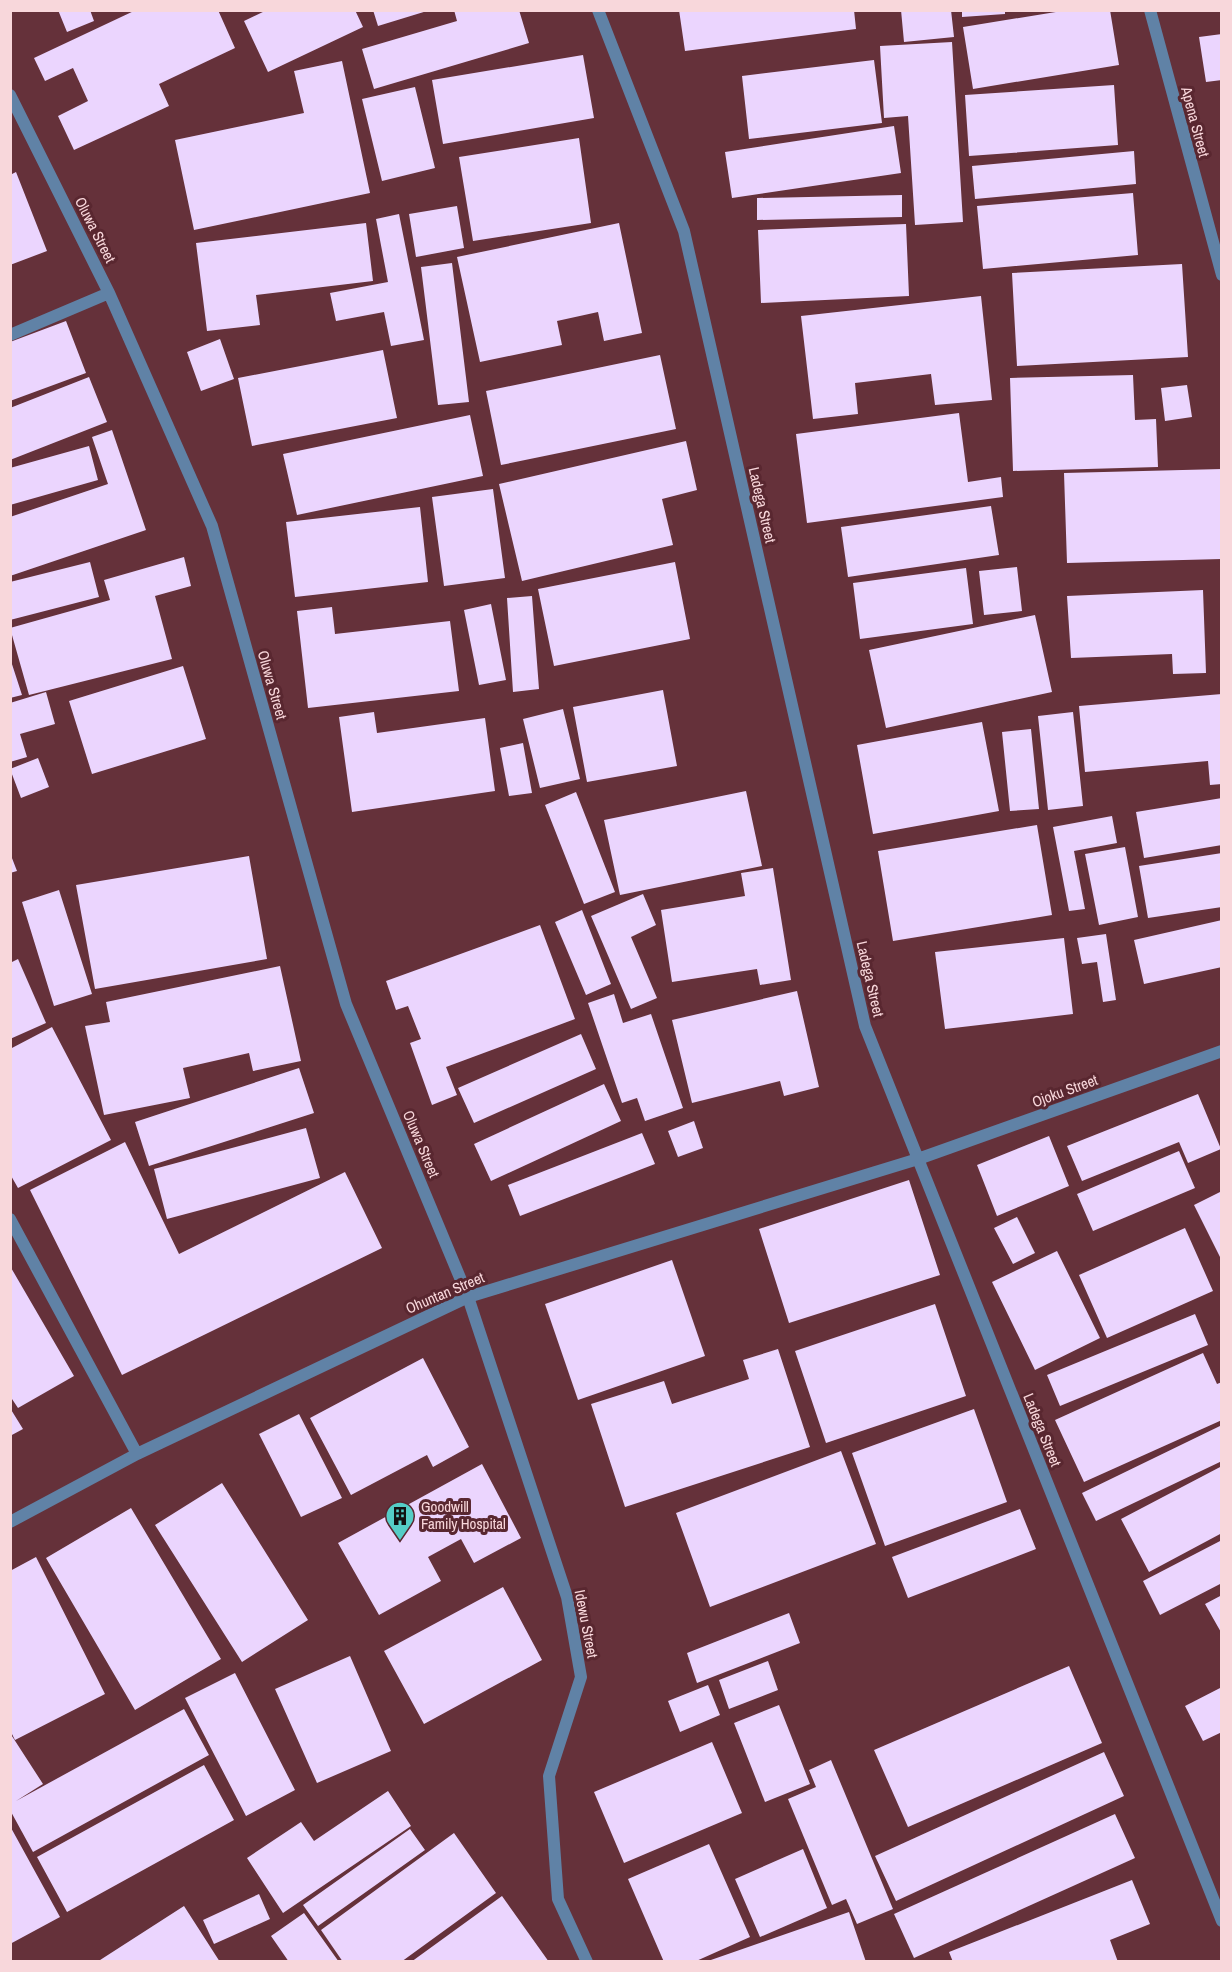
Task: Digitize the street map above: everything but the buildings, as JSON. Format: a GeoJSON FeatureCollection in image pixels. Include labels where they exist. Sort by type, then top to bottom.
{"type":"FeatureCollection","features":[{"type":"Feature","properties":{"kind":"street","name":"Ladega Street"},"geometry":{"type":"LineString","coordinates":[[598,10],[684,231],[865,1026],[1221,1921]]}},
{"type":"Feature","properties":{"kind":"street","name":"Apena Street"},"geometry":{"type":"LineString","coordinates":[[1150,10],[1221,275]]}},
{"type":"Feature","properties":{"kind":"street","name":"Oluwa Street"},"geometry":{"type":"LineString","coordinates":[[10,95],[109,293],[212,526],[346,1004],[468,1296]]}},
{"type":"Feature","properties":{"kind":"street"},"geometry":{"type":"LineString","coordinates":[[10,335],[109,293]]}},
{"type":"Feature","properties":{"kind":"street","name":"Ojoku Street"},"geometry":{"type":"LineString","coordinates":[[918,1159],[1221,1051]]}},
{"type":"Feature","properties":{"kind":"street","name":"Ohuntan Street"},"geometry":{"type":"LineString","coordinates":[[10,1522],[137,1454],[468,1296],[918,1159]]}},
{"type":"Feature","properties":{"kind":"street"},"geometry":{"type":"LineString","coordinates":[[10,1220],[137,1454]]}},
{"type":"Feature","properties":{"kind":"street","name":"Idewu Street"},"geometry":{"type":"LineString","coordinates":[[468,1296],[567,1597],[580,1677],[549,1776],[558,1899],[587,1962]]}},
{"type":"Feature","properties":{"kind":"place","name":"Goodwill Family Hospital"},"geometry":{"type":"Point","coordinates":[400,1542]}}]}
